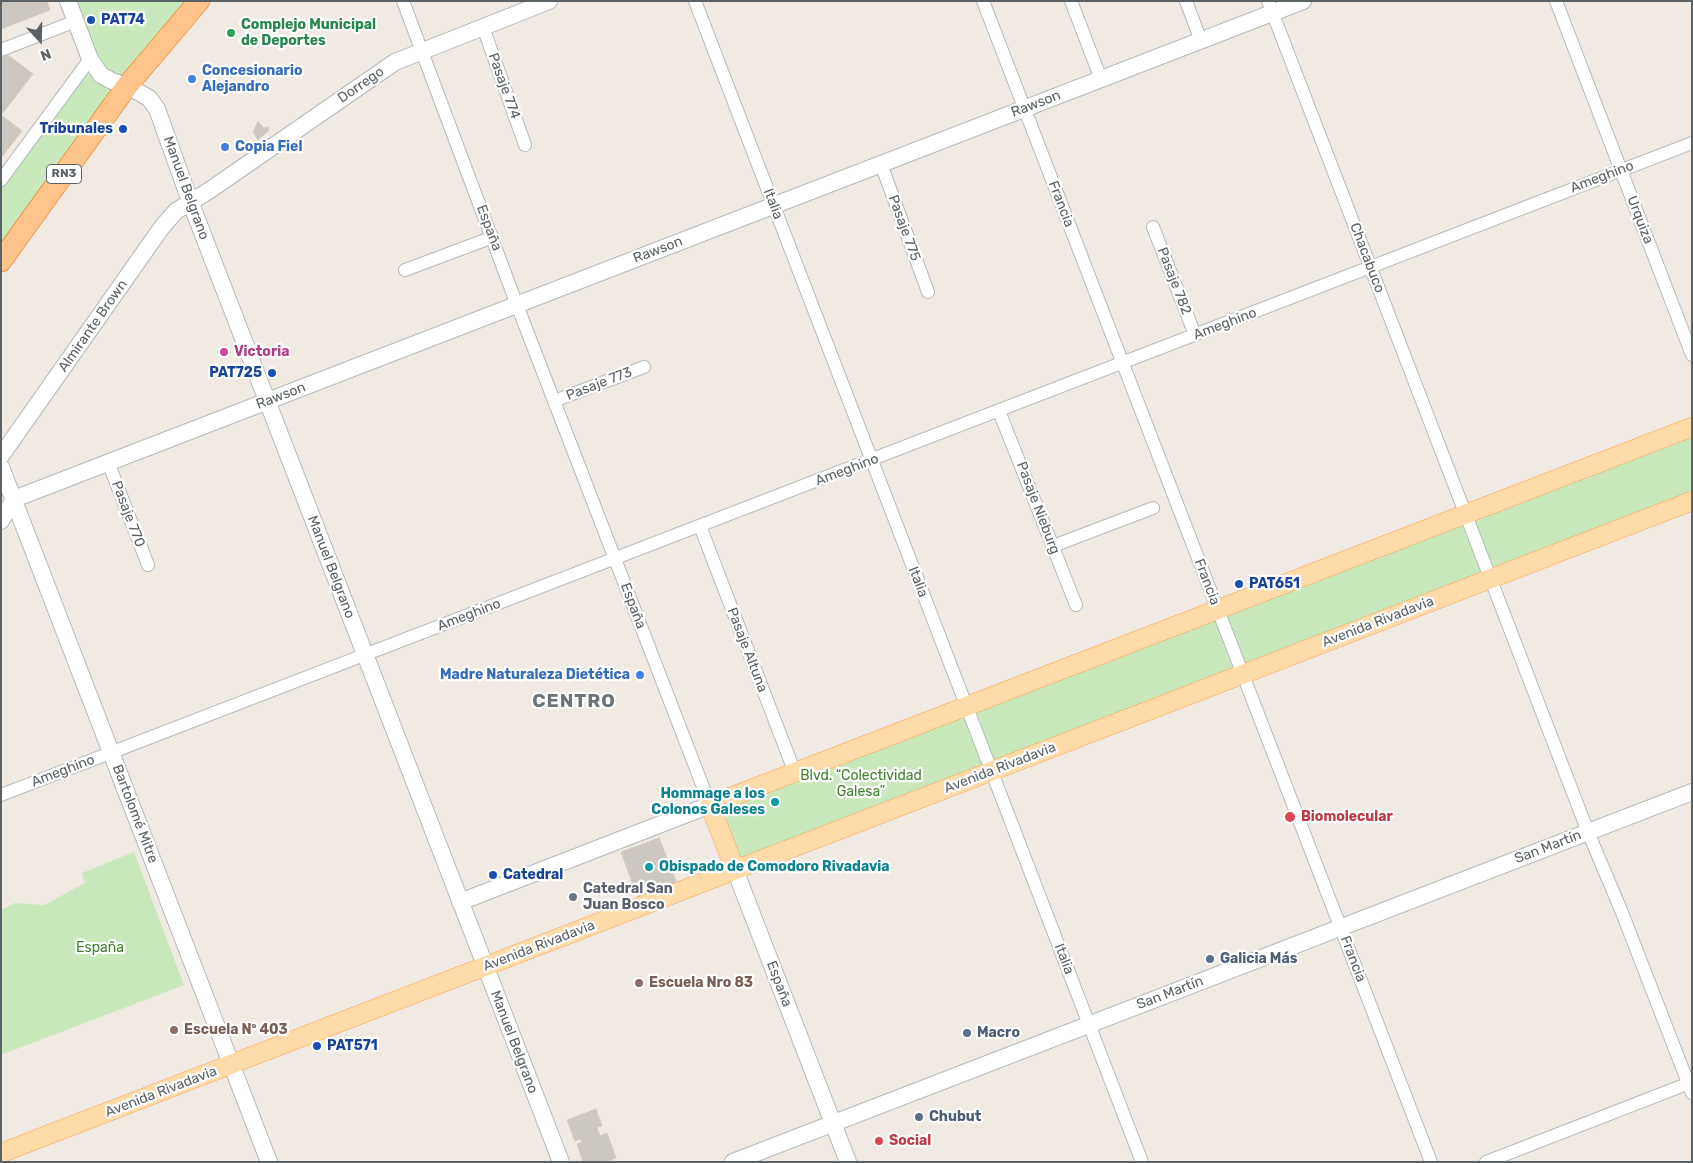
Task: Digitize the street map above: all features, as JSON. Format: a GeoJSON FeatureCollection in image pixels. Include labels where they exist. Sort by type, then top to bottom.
{"type":"FeatureCollection","features":[{"type":"Feature","properties":{"kind":"highway","name":"RN3"},"geometry":{"type":"LineString","coordinates":[[1,260],[128,86],[199,1]]}},
{"type":"Feature","properties":{"kind":"main road"},"geometry":{"type":"LineString","coordinates":[[710,805],[1692,426]]}},
{"type":"Feature","properties":{"kind":"main road","name":"Avenida Rivadavia"},"geometry":{"type":"LineString","coordinates":[[1,1153],[1692,501]]}},
{"type":"Feature","properties":{"kind":"main road","name":"España"},"geometry":{"type":"LineString","coordinates":[[710,805],[735,870]]}},
{"type":"Feature","properties":{"kind":"street","name":"Manuel Belgrano"},"geometry":{"type":"LineString","coordinates":[[68,1],[90,59],[100,75],[112,82],[128,86],[149,98],[157,109],[190,201],[560,1162]]}},
{"type":"Feature","properties":{"kind":"street","name":"España"},"geometry":{"type":"LineString","coordinates":[[403,1],[554,401],[710,805]]}},
{"type":"Feature","properties":{"kind":"street","name":"Dorrego"},"geometry":{"type":"LineString","coordinates":[[190,201],[210,190],[394,62],[549,1]]}},
{"type":"Feature","properties":{"kind":"street","name":"Italia"},"geometry":{"type":"LineString","coordinates":[[695,1],[1142,1162]]}},
{"type":"Feature","properties":{"kind":"street","name":"Francia"},"geometry":{"type":"LineString","coordinates":[[983,1],[1431,1162]]}},
{"type":"Feature","properties":{"kind":"street"},"geometry":{"type":"LineString","coordinates":[[1071,1],[1101,79]]}},
{"type":"Feature","properties":{"kind":"street"},"geometry":{"type":"LineString","coordinates":[[1186,1],[1201,41]]}},
{"type":"Feature","properties":{"kind":"street","name":"Rawson"},"geometry":{"type":"LineString","coordinates":[[14,499],[1201,41],[1270,7],[1304,1]]}},
{"type":"Feature","properties":{"kind":"street","name":"Urquiza"},"geometry":{"type":"LineString","coordinates":[[1556,1],[1692,354]]}},
{"type":"Feature","properties":{"kind":"street","name":"Chacabuco"},"geometry":{"type":"LineString","coordinates":[[1270,7],[1588,832],[1691,1086]]}},
{"type":"Feature","properties":{"kind":"street"},"geometry":{"type":"LineString","coordinates":[[1,50],[76,21]]}},
{"type":"Feature","properties":{"kind":"street","name":"Pasaje 774"},"geometry":{"type":"LineString","coordinates":[[483,27],[525,145]]}},
{"type":"Feature","properties":{"kind":"street"},"geometry":{"type":"LineString","coordinates":[[1,180],[90,59]]}},
{"type":"Feature","properties":{"kind":"street","name":"Ameghino"},"geometry":{"type":"LineString","coordinates":[[1,795],[1692,143]]}},
{"type":"Feature","properties":{"kind":"street","name":"Pasaje 775"},"geometry":{"type":"LineString","coordinates":[[881,164],[928,292]]}},
{"type":"Feature","properties":{"kind":"street","name":"Almirante Brown"},"geometry":{"type":"LineString","coordinates":[[1,456],[162,227],[176,211],[190,201]]}},
{"type":"Feature","properties":{"kind":"street","name":"Pasaje 782"},"geometry":{"type":"LineString","coordinates":[[1153,227],[1195,335]]}},
{"type":"Feature","properties":{"kind":"street"},"geometry":{"type":"LineString","coordinates":[[405,270],[493,237]]}},
{"type":"Feature","properties":{"kind":"street","name":"Pasaje 773"},"geometry":{"type":"LineString","coordinates":[[554,401],[644,367]]}},
{"type":"Feature","properties":{"kind":"street","name":"Pasaje Nieburg"},"geometry":{"type":"LineString","coordinates":[[999,411],[1076,605]]}},
{"type":"Feature","properties":{"kind":"street","name":"Pasaje 770"},"geometry":{"type":"LineString","coordinates":[[108,462],[148,565]]}},
{"type":"Feature","properties":{"kind":"street","name":"Bartolomé Mitre"},"geometry":{"type":"LineString","coordinates":[[1,467],[269,1162]]}},
{"type":"Feature","properties":{"kind":"street"},"geometry":{"type":"LineString","coordinates":[[1,521],[14,499]]}},
{"type":"Feature","properties":{"kind":"street"},"geometry":{"type":"LineString","coordinates":[[1053,546],[1152,508]]}},
{"type":"Feature","properties":{"kind":"street","name":"Pasaje Altuna"},"geometry":{"type":"LineString","coordinates":[[700,526],[795,773]]}},
{"type":"Feature","properties":{"kind":"street","name":"San Martín"},"geometry":{"type":"LineString","coordinates":[[733,1162],[1692,792]]}},
{"type":"Feature","properties":{"kind":"street"},"geometry":{"type":"LineString","coordinates":[[460,902],[710,805]]}},
{"type":"Feature","properties":{"kind":"street","name":"España"},"geometry":{"type":"LineString","coordinates":[[735,870],[848,1162]]}},
{"type":"Feature","properties":{"kind":"street"},"geometry":{"type":"LineString","coordinates":[[1486,1162],[1691,1086]]}},
{"type":"Feature","properties":{"kind":"green space"},"geometry":{"type":"Polygon","coordinates":[[[68,1],[199,1],[1,261],[1,180],[90,59],[68,1]]]}},
{"type":"Feature","properties":{"kind":"green space","name":"Blvd. “Colectividad Galesa”"},"geometry":{"type":"Polygon","coordinates":[[[1692,427],[1692,501],[735,870],[710,805],[1692,427]]]}},
{"type":"Feature","properties":{"kind":"green space","name":"España"},"geometry":{"type":"Polygon","coordinates":[[[134,852],[184,985],[1,1055],[1,910],[15,903],[44,905],[85,883],[82,873],[134,852]]]}},
{"type":"Feature","properties":{"kind":"building"},"geometry":{"type":"Polygon","coordinates":[[[1,1],[47,1],[50,10],[1,29],[1,1]]]}},
{"type":"Feature","properties":{"kind":"building"},"geometry":{"type":"Polygon","coordinates":[[[4,52],[33,74],[1,115],[1,56],[4,52]]]}},
{"type":"Feature","properties":{"kind":"building"},"geometry":{"type":"Polygon","coordinates":[[[1,115],[22,131],[1,158],[1,115]]]}},
{"type":"Feature","properties":{"kind":"building"},"geometry":{"type":"Polygon","coordinates":[[[258,122],[264,128],[268,127],[269,130],[258,140],[253,132],[258,122]]]}},
{"type":"Feature","properties":{"kind":"building","name":"Obispado de Comodoro Rivadavia"},"geometry":{"type":"Polygon","coordinates":[[[659,838],[677,883],[638,898],[621,852],[659,838]]]}},
{"type":"Feature","properties":{"kind":"building"},"geometry":{"type":"Polygon","coordinates":[[[596,1109],[602,1126],[597,1127],[600,1136],[607,1133],[616,1158],[605,1162],[583,1162],[577,1144],[582,1142],[580,1139],[575,1141],[567,1120],[596,1109]]]}},
{"type":"Feature","properties":{"kind":"place","name":"PAT74"},"geometry":{"type":"Point","coordinates":[91,20]}},
{"type":"Feature","properties":{"kind":"place","name":"Complejo Municipal de Deportes"},"geometry":{"type":"Point","coordinates":[231,33]}},
{"type":"Feature","properties":{"kind":"place","name":"Concesionario Alejandro"},"geometry":{"type":"Point","coordinates":[192,79]}},
{"type":"Feature","properties":{"kind":"place","name":"Tribunales"},"geometry":{"type":"Point","coordinates":[123,129]}},
{"type":"Feature","properties":{"kind":"place","name":"Copia Fiel"},"geometry":{"type":"Point","coordinates":[225,147]}},
{"type":"Feature","properties":{"kind":"place","name":"Victoria"},"geometry":{"type":"Point","coordinates":[224,352]}},
{"type":"Feature","properties":{"kind":"place","name":"PAT725"},"geometry":{"type":"Point","coordinates":[272,373]}},
{"type":"Feature","properties":{"kind":"place","name":"PAT651"},"geometry":{"type":"Point","coordinates":[1239,584]}},
{"type":"Feature","properties":{"kind":"place","name":"Madre Naturaleza Dietética"},"geometry":{"type":"Point","coordinates":[640,675]}},
{"type":"Feature","properties":{"kind":"place","name":"Hommage a los Colonos Galeses"},"geometry":{"type":"Point","coordinates":[775,802]}},
{"type":"Feature","properties":{"kind":"place","name":"Biomolecular"},"geometry":{"type":"Point","coordinates":[1290,817]}},
{"type":"Feature","properties":{"kind":"place","name":"Obispado de Comodoro Rivadavia"},"geometry":{"type":"Point","coordinates":[649,867]}},
{"type":"Feature","properties":{"kind":"place","name":"Catedral"},"geometry":{"type":"Point","coordinates":[493,875]}},
{"type":"Feature","properties":{"kind":"place","name":"Catedral San Juan Bosco"},"geometry":{"type":"Point","coordinates":[573,897]}},
{"type":"Feature","properties":{"kind":"place","name":"Galicia Más"},"geometry":{"type":"Point","coordinates":[1210,959]}},
{"type":"Feature","properties":{"kind":"place","name":"Escuela Nro 83"},"geometry":{"type":"Point","coordinates":[639,983]}},
{"type":"Feature","properties":{"kind":"place","name":"Escuela Nº 403"},"geometry":{"type":"Point","coordinates":[174,1030]}},
{"type":"Feature","properties":{"kind":"place","name":"Macro"},"geometry":{"type":"Point","coordinates":[967,1033]}},
{"type":"Feature","properties":{"kind":"place","name":"PAT571"},"geometry":{"type":"Point","coordinates":[317,1046]}},
{"type":"Feature","properties":{"kind":"place","name":"Chubut"},"geometry":{"type":"Point","coordinates":[919,1117]}},
{"type":"Feature","properties":{"kind":"place","name":"Social"},"geometry":{"type":"Point","coordinates":[879,1141]}},
{"type":"Feature","properties":{"kind":"district","name":"CENTRO"},"geometry":{"type":"Point","coordinates":[574,702]}}]}
